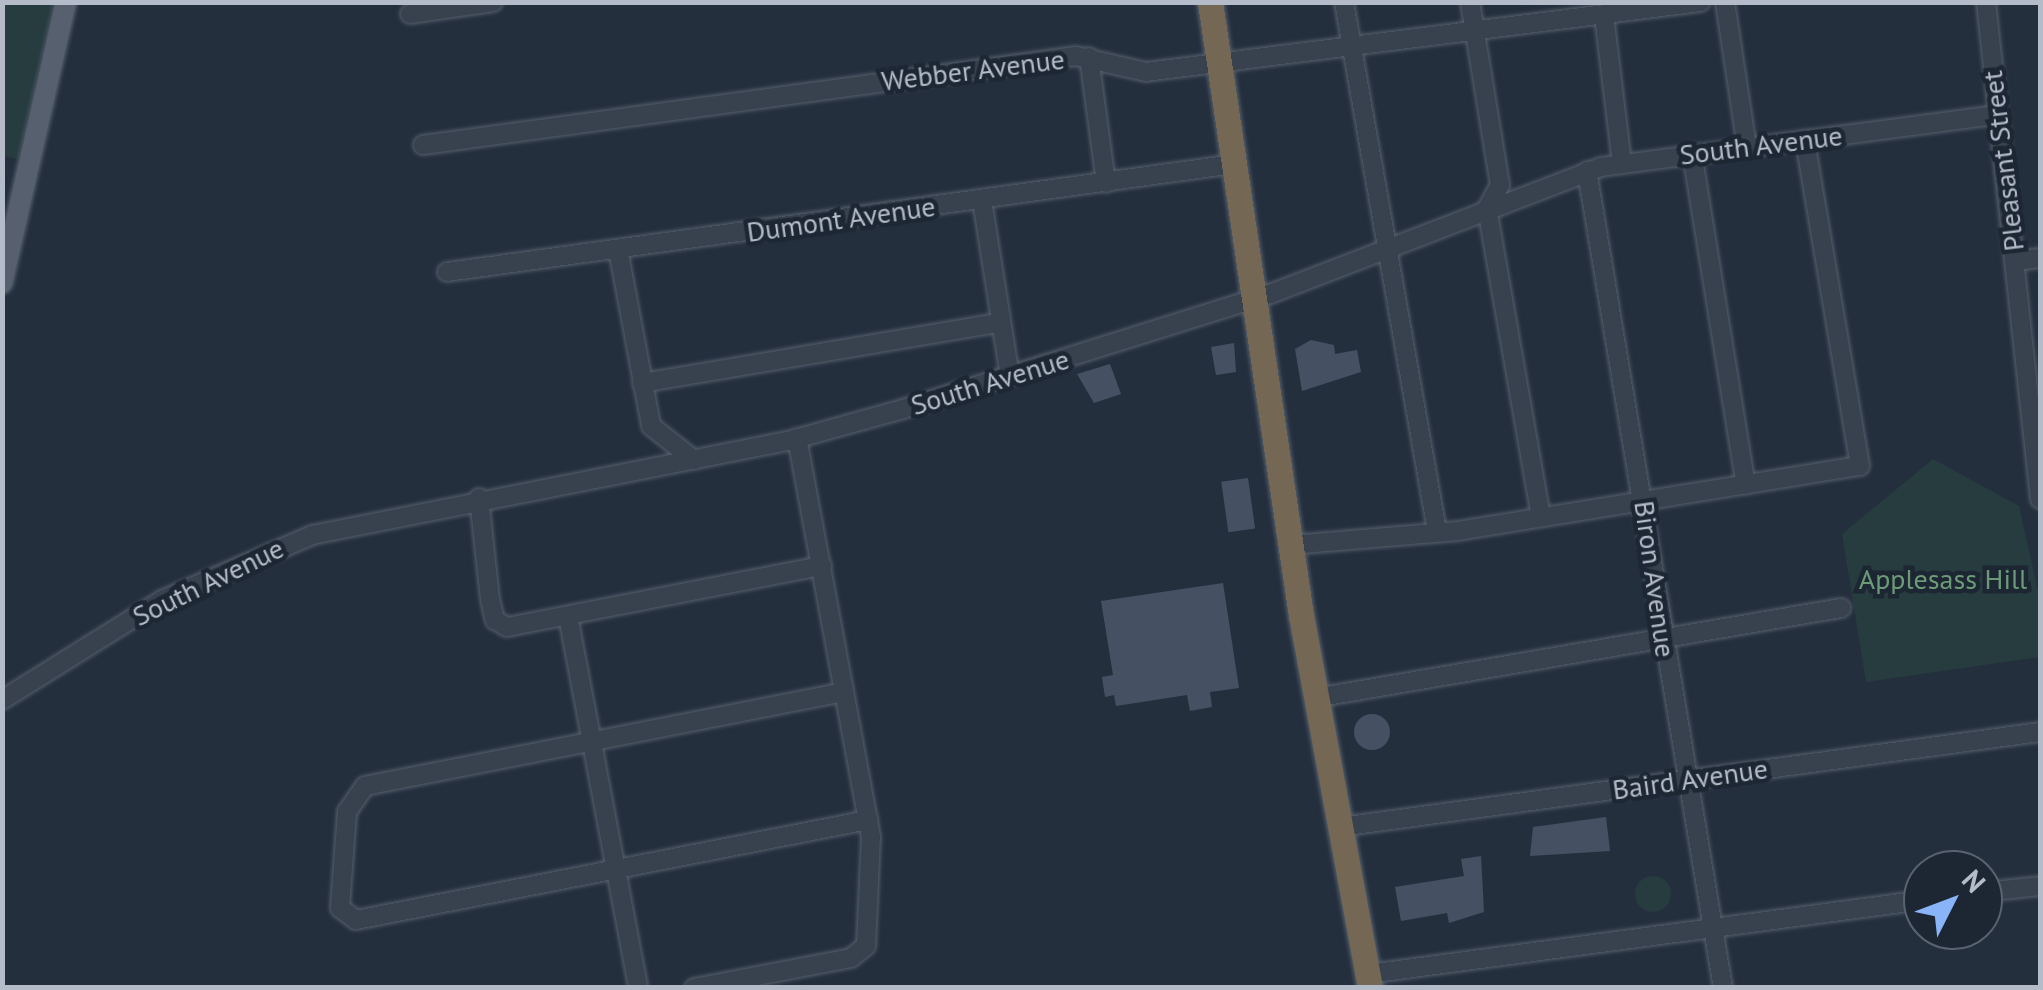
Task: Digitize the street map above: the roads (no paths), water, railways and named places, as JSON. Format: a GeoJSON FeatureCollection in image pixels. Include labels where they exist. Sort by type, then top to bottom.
{"type":"FeatureCollection","features":[{"type":"Feature","properties":{"kind":"highway"},"geometry":{"type":"LineString","coordinates":[[1210,2],[1316,698],[1369,981]]}},
{"type":"Feature","properties":{"kind":"main road"},"geometry":{"type":"LineString","coordinates":[[2,283],[66,2]]}},
{"type":"Feature","properties":{"kind":"street"},"geometry":{"type":"LineString","coordinates":[[410,14],[493,2]]}},
{"type":"Feature","properties":{"kind":"street"},"geometry":{"type":"LineString","coordinates":[[1344,2],[1437,531]]}},
{"type":"Feature","properties":{"kind":"street"},"geometry":{"type":"LineString","coordinates":[[1470,2],[1500,185],[1487,208],[1541,517]]}},
{"type":"Feature","properties":{"kind":"street","name":"Webber Avenue"},"geometry":{"type":"LineString","coordinates":[[423,145],[1088,58],[1146,72],[1702,2]]}},
{"type":"Feature","properties":{"kind":"street"},"geometry":{"type":"LineString","coordinates":[[1725,2],[1747,146]]}},
{"type":"Feature","properties":{"kind":"street","name":"Pleasant Street"},"geometry":{"type":"LineString","coordinates":[[1986,2],[2040,499]]}},
{"type":"Feature","properties":{"kind":"street"},"geometry":{"type":"LineString","coordinates":[[1604,14],[1622,163]]}},
{"type":"Feature","properties":{"kind":"street"},"geometry":{"type":"LineString","coordinates":[[1088,58],[1106,183]]}},
{"type":"Feature","properties":{"kind":"street","name":"South Avenue"},"geometry":{"type":"LineString","coordinates":[[2,700],[119,624],[249,557],[341,527],[797,438],[1010,376],[1256,297],[1587,171],[1692,153],[1998,115]]}},
{"type":"Feature","properties":{"kind":"street"},"geometry":{"type":"LineString","coordinates":[[1292,545],[1541,517],[1860,466],[1805,140]]}},
{"type":"Feature","properties":{"kind":"street"},"geometry":{"type":"LineString","coordinates":[[1692,153],[1746,485]]}},
{"type":"Feature","properties":{"kind":"street","name":"Dumont Avenue"},"geometry":{"type":"LineString","coordinates":[[446,272],[1234,164]]}},
{"type":"Feature","properties":{"kind":"street","name":"Biron Avenue"},"geometry":{"type":"LineString","coordinates":[[1587,171],[1645,502],[1685,779],[1723,988]]}},
{"type":"Feature","properties":{"kind":"street"},"geometry":{"type":"LineString","coordinates":[[982,200],[998,324],[1010,376]]}},
{"type":"Feature","properties":{"kind":"street"},"geometry":{"type":"LineString","coordinates":[[618,249],[651,426],[694,460]]}},
{"type":"Feature","properties":{"kind":"street"},"geometry":{"type":"LineString","coordinates":[[2015,261],[2040,258]]}},
{"type":"Feature","properties":{"kind":"street"},"geometry":{"type":"LineString","coordinates":[[642,383],[998,324]]}},
{"type":"Feature","properties":{"kind":"street"},"geometry":{"type":"LineString","coordinates":[[694,988],[863,950],[868,820],[797,438]]}},
{"type":"Feature","properties":{"kind":"street"},"geometry":{"type":"LineString","coordinates":[[479,498],[498,623],[568,616],[822,566]]}},
{"type":"Feature","properties":{"kind":"street"},"geometry":{"type":"LineString","coordinates":[[1316,698],[1842,608]]}},
{"type":"Feature","properties":{"kind":"street"},"geometry":{"type":"LineString","coordinates":[[568,616],[638,988]]}},
{"type":"Feature","properties":{"kind":"street"},"geometry":{"type":"LineString","coordinates":[[844,692],[590,741],[355,794],[347,812],[345,917],[617,872],[868,820]]}},
{"type":"Feature","properties":{"kind":"street","name":"Baird Avenue"},"geometry":{"type":"LineString","coordinates":[[1340,827],[2040,732]]}},
{"type":"Feature","properties":{"kind":"street"},"geometry":{"type":"LineString","coordinates":[[2003,890],[2040,886]]}},
{"type":"Feature","properties":{"kind":"street"},"geometry":{"type":"LineString","coordinates":[[1369,981],[1712,927],[1903,903]]}},
{"type":"Feature","properties":{"kind":"park label","name":"Applesass Hill"},"geometry":{"type":"Point","coordinates":[1943,579]}}]}
